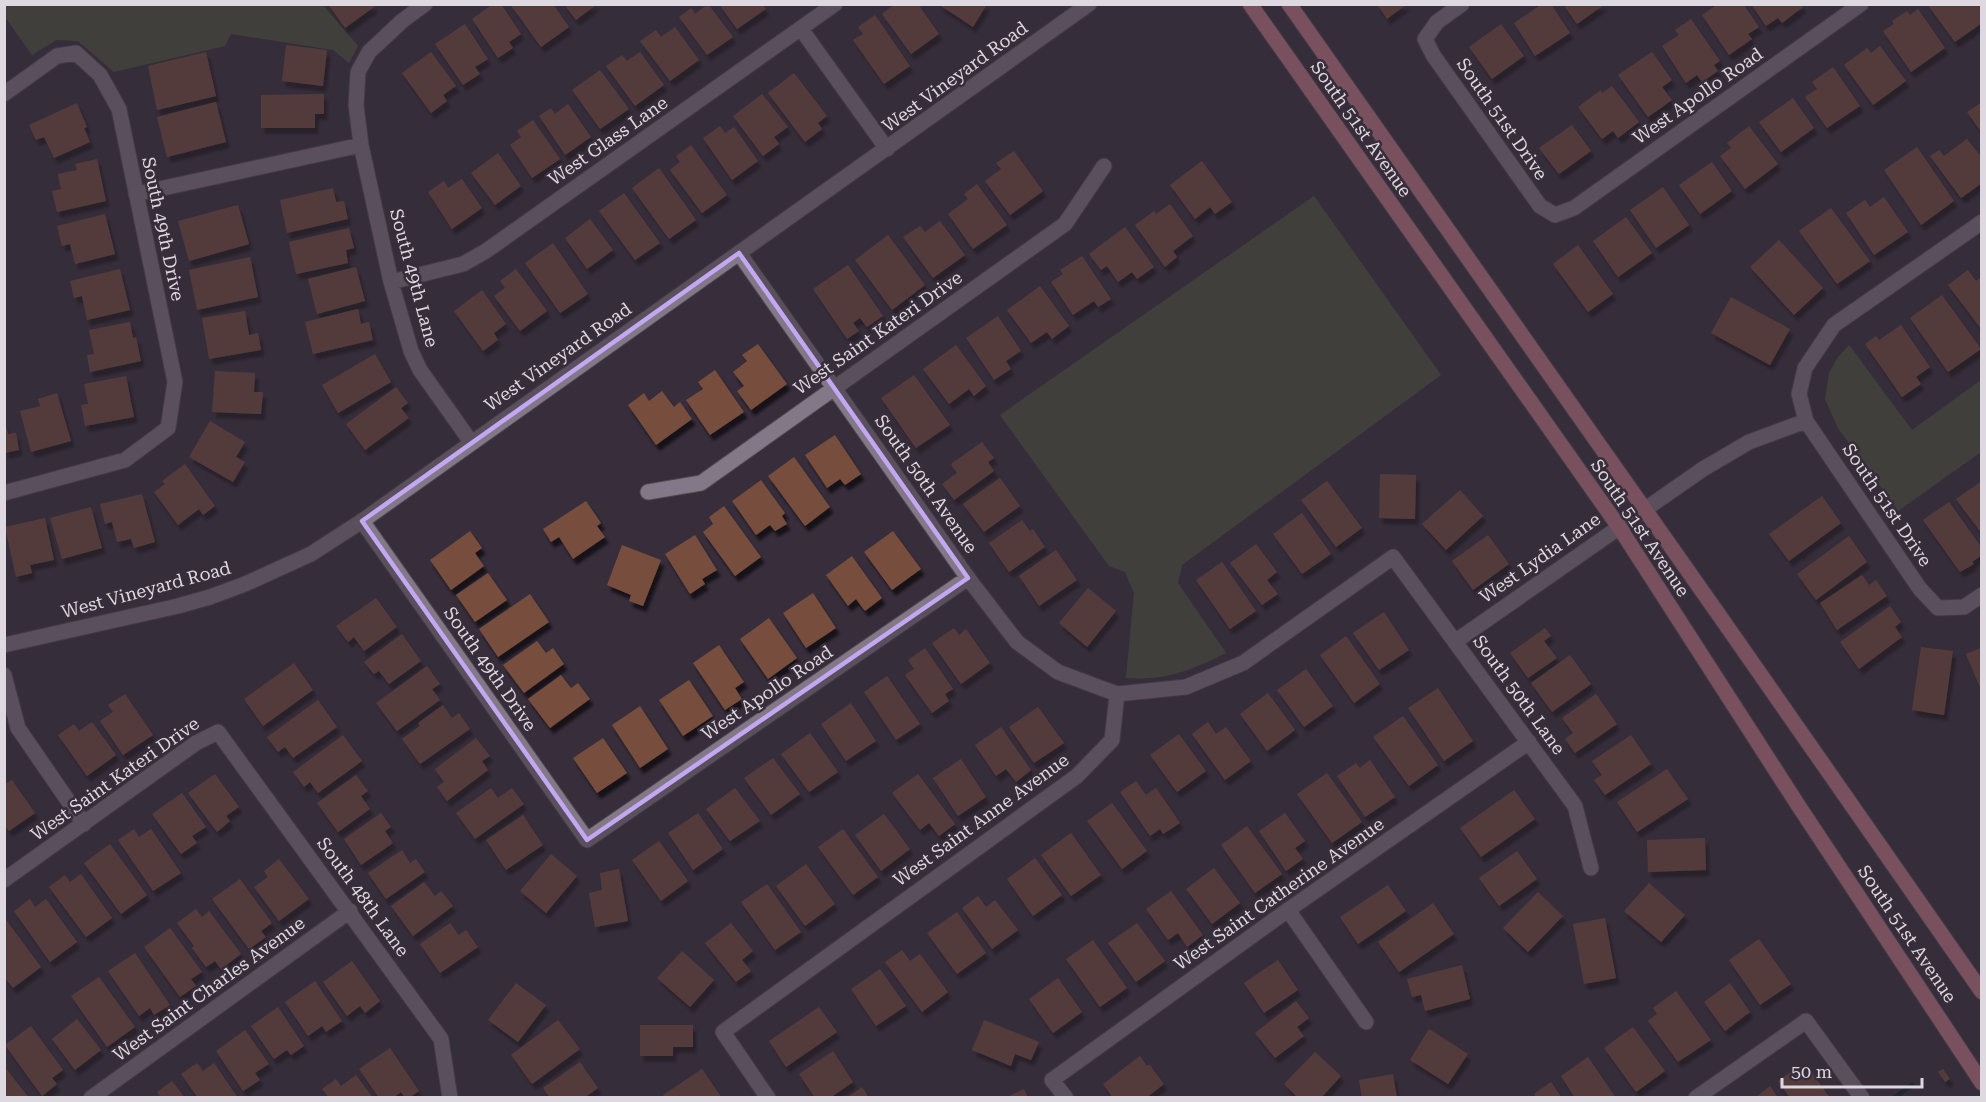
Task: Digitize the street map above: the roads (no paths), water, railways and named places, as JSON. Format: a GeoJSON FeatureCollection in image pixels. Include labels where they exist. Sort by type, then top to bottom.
{"type":"FeatureCollection","features":[{"type":"Feature","properties":{"kind":"main road","name":"South 51st Avenue"},"geometry":{"type":"LineString","coordinates":[[1250,4],[1618,527],[1798,805],[1980,1078]]}},
{"type":"Feature","properties":{"kind":"main road","name":"South 51st Avenue"},"geometry":{"type":"LineString","coordinates":[[1289,4],[1982,992]]}},
{"type":"Feature","properties":{"kind":"street","name":"South 49th Lane"},"geometry":{"type":"LineString","coordinates":[[425,4],[402,21],[369,52],[358,72],[356,105],[361,144],[391,282],[411,351],[420,370],[471,442]]}},
{"type":"Feature","properties":{"kind":"street","name":"West Glass Lane"},"geometry":{"type":"LineString","coordinates":[[391,282],[463,264],[486,251],[835,4]]}},
{"type":"Feature","properties":{"kind":"street","name":"West Vineyard Road"},"geometry":{"type":"LineString","coordinates":[[4,645],[210,597],[311,554],[362,521],[1089,4]]}},
{"type":"Feature","properties":{"kind":"street","name":"South 51st Drive"},"geometry":{"type":"LineString","coordinates":[[1462,4],[1437,22],[1425,39],[1433,55],[1540,206],[1555,215]]}},
{"type":"Feature","properties":{"kind":"street","name":"West Apollo Road"},"geometry":{"type":"LineString","coordinates":[[1555,215],[1574,208],[1861,4]]}},
{"type":"Feature","properties":{"kind":"street"},"geometry":{"type":"LineString","coordinates":[[801,29],[887,149]]}},
{"type":"Feature","properties":{"kind":"street","name":"South 49th Drive"},"geometry":{"type":"LineString","coordinates":[[4,94],[57,56],[76,53],[100,75],[118,109],[175,382],[168,428],[125,459],[4,493]]}},
{"type":"Feature","properties":{"kind":"street"},"geometry":{"type":"LineString","coordinates":[[136,194],[361,144]]}},
{"type":"Feature","properties":{"kind":"street","name":"West Saint Kateri Drive"},"geometry":{"type":"LineString","coordinates":[[648,492],[701,483],[1065,224],[1104,166]]}},
{"type":"Feature","properties":{"kind":"street"},"geometry":{"type":"LineString","coordinates":[[1806,421],[1799,394],[1805,368],[1834,325],[1982,222]]}},
{"type":"Feature","properties":{"kind":"street","name":"South 50th Avenue"},"geometry":{"type":"LineString","coordinates":[[739,253],[968,578],[1017,642],[1058,672],[1118,694]]}},
{"type":"Feature","properties":{"kind":"street","name":"West Lydia Lane"},"geometry":{"type":"LineString","coordinates":[[1456,641],[1703,469],[1749,442],[1806,421]]}},
{"type":"Feature","properties":{"kind":"street","name":"South 51st Drive"},"geometry":{"type":"LineString","coordinates":[[1806,421],[1920,589],[1938,609],[1964,607],[1982,595]]}},
{"type":"Feature","properties":{"kind":"street","name":"South 49th Drive"},"geometry":{"type":"LineString","coordinates":[[362,521],[587,840]]}},
{"type":"Feature","properties":{"kind":"street","name":"South 50th Lane"},"geometry":{"type":"LineString","coordinates":[[1118,694],[1186,687],[1243,663],[1393,557],[1575,806],[1591,868]]}},
{"type":"Feature","properties":{"kind":"street","name":"West Apollo Road"},"geometry":{"type":"LineString","coordinates":[[587,840],[968,578]]}},
{"type":"Feature","properties":{"kind":"street"},"geometry":{"type":"LineString","coordinates":[[4,675],[18,728],[84,824]]}},
{"type":"Feature","properties":{"kind":"street","name":"West Saint Anne Avenue"},"geometry":{"type":"LineString","coordinates":[[768,1098],[723,1032],[1077,776],[1112,740],[1118,694]]}},
{"type":"Feature","properties":{"kind":"street","name":"West Saint Kateri Drive"},"geometry":{"type":"LineString","coordinates":[[4,880],[196,743],[218,732]]}},
{"type":"Feature","properties":{"kind":"street","name":"South 48th Lane"},"geometry":{"type":"LineString","coordinates":[[218,732],[441,1039],[450,1098]]}},
{"type":"Feature","properties":{"kind":"street","name":"West Saint Catherine Avenue"},"geometry":{"type":"LineString","coordinates":[[1066,1098],[1052,1080],[1288,910],[1529,742]]}},
{"type":"Feature","properties":{"kind":"street"},"geometry":{"type":"LineString","coordinates":[[1288,910],[1366,1022]]}},
{"type":"Feature","properties":{"kind":"street","name":"West Saint Charles Avenue"},"geometry":{"type":"LineString","coordinates":[[91,1098],[350,911]]}},
{"type":"Feature","properties":{"kind":"street"},"geometry":{"type":"LineString","coordinates":[[1696,1098],[1806,1021],[1862,1098]]}},
{"type":"Feature","properties":{"kind":"waterway"},"geometry":{"type":"LineString","coordinates":[[1894,1098],[1912,1085]]}}]}
